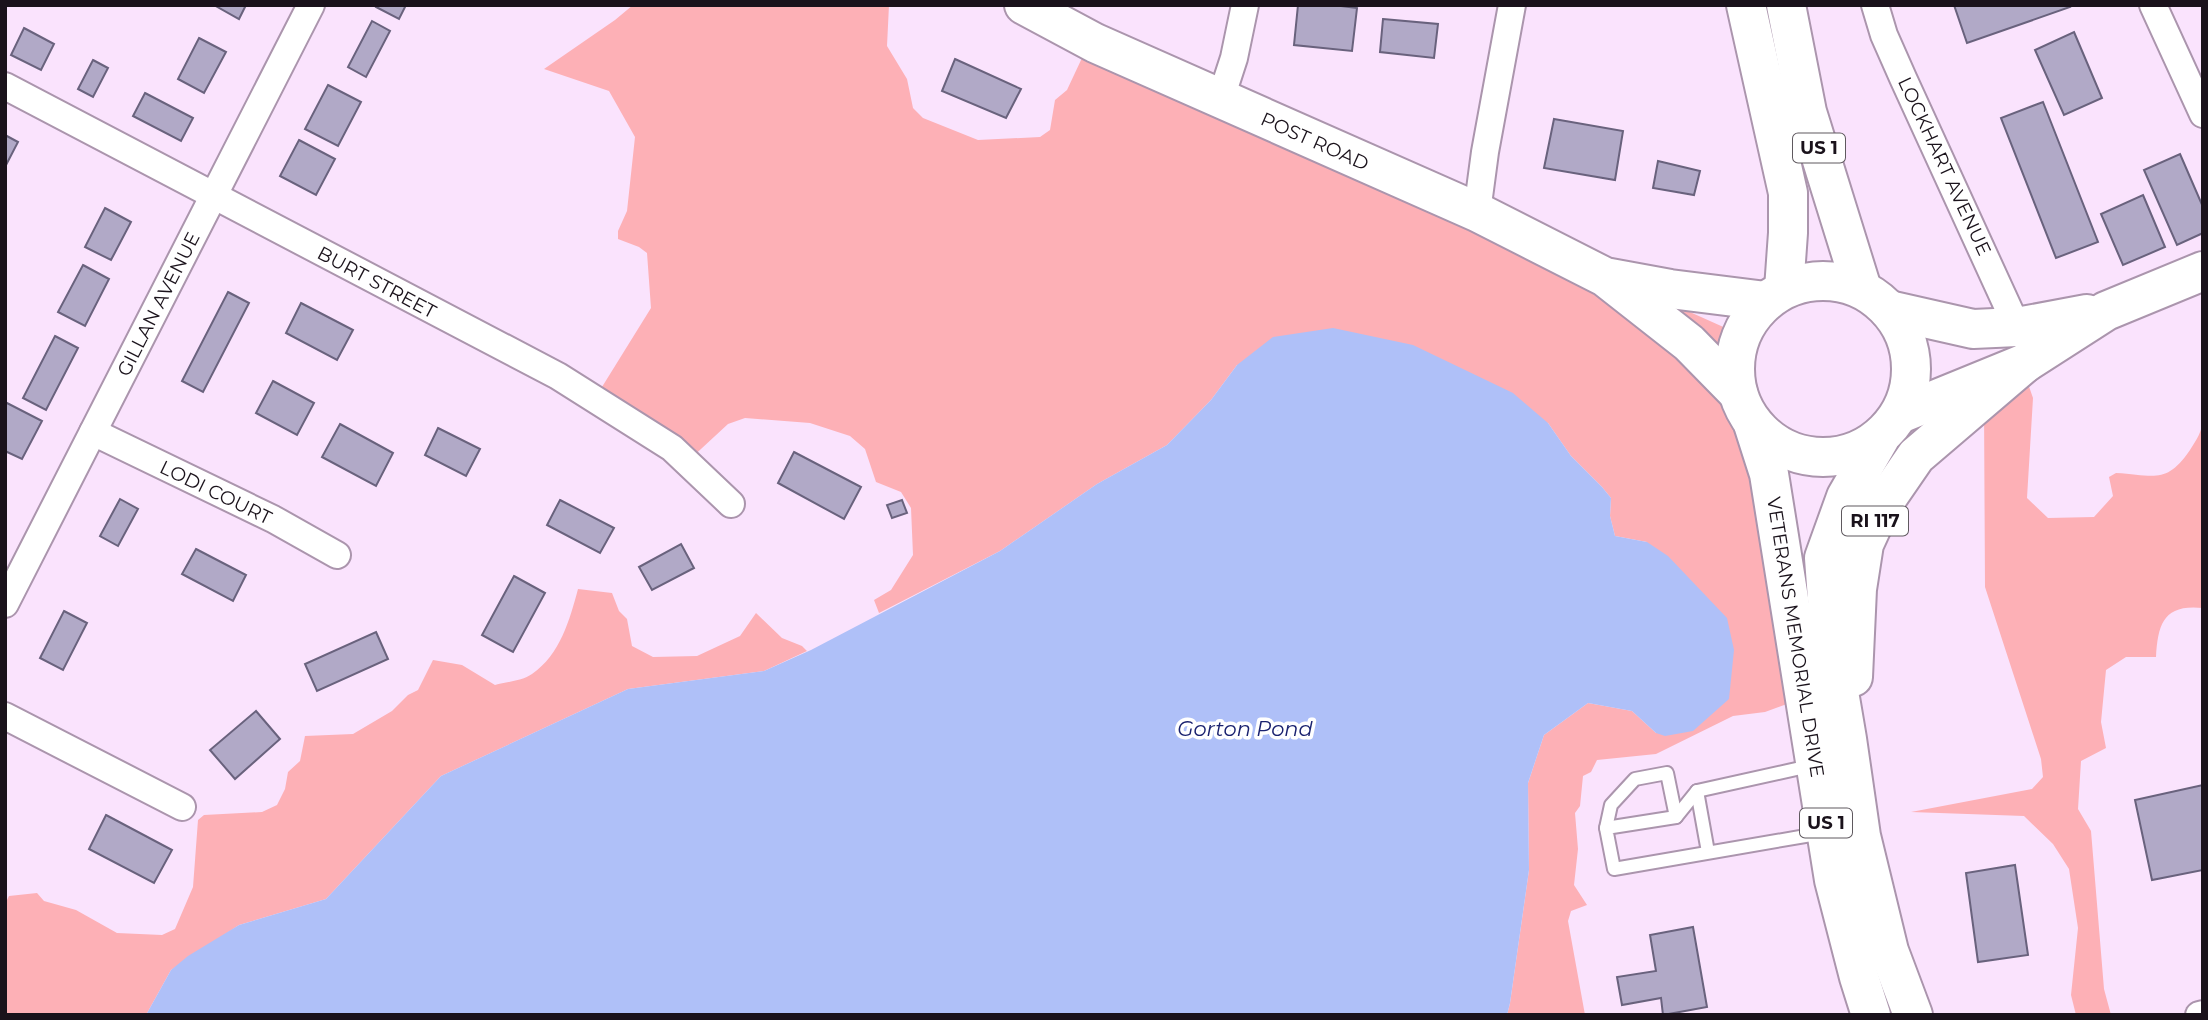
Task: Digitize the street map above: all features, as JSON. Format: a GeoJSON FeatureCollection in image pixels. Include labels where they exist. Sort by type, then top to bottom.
{"type":"FeatureCollection","features":[{"type":"Feature","properties":{"kind":"main road","name":"POST ROAD"},"geometry":{"type":"LineString","coordinates":[[1024,5],[1095,43],[1477,212],[1605,277],[1689,343],[1774,444],[1800,455],[1828,458],[1855,452],[1890,426]]}},
{"type":"Feature","properties":{"kind":"main road","name":"US 1"},"geometry":{"type":"LineString","coordinates":[[1745,408],[1734,368],[1738,343],[1749,320],[1775,295],[1788,233],[1788,193],[1746,5]]}},
{"type":"Feature","properties":{"kind":"main road","name":"US 1"},"geometry":{"type":"LineString","coordinates":[[1786,5],[1807,112],[1875,299],[1904,333],[1911,360],[1910,388],[1890,426]]}},
{"type":"Feature","properties":{"kind":"main road","name":"RI 117"},"geometry":{"type":"LineString","coordinates":[[1847,739],[1857,589],[1864,544],[1881,507],[1916,456],[2021,345],[2203,271]]}},
{"type":"Feature","properties":{"kind":"main road","name":"POST ROAD"},"geometry":{"type":"LineString","coordinates":[[1605,277],[1670,289],[1775,295],[1810,281],[1836,281],[1875,299]]}},
{"type":"Feature","properties":{"kind":"main road"},"geometry":{"type":"LineString","coordinates":[[1875,299],[2021,345]]}},
{"type":"Feature","properties":{"kind":"main road"},"geometry":{"type":"LineString","coordinates":[[1890,426],[2021,345]]}},
{"type":"Feature","properties":{"kind":"main road","name":"VETERANS MEMORIAL DRIVE"},"geometry":{"type":"LineString","coordinates":[[1745,408],[1769,474],[1834,880],[1858,977],[1871,1015]]}},
{"type":"Feature","properties":{"kind":"main road","name":"VETERANS MEMORIAL DRIVE"},"geometry":{"type":"LineString","coordinates":[[1890,426],[1846,497],[1824,558],[1830,639],[1861,836],[1889,951],[1913,1015]]}},
{"type":"Feature","properties":{"kind":"street","name":"GILLAN AVENUE"},"geometry":{"type":"LineString","coordinates":[[5,604],[311,5]]}},
{"type":"Feature","properties":{"kind":"street"},"geometry":{"type":"LineString","coordinates":[[1221,98],[1234,58],[1245,5]]}},
{"type":"Feature","properties":{"kind":"street"},"geometry":{"type":"LineString","coordinates":[[1477,212],[1511,5]]}},
{"type":"Feature","properties":{"kind":"street","name":"LOCKHART AVENUE"},"geometry":{"type":"LineString","coordinates":[[1875,5],[1884,35],[2021,345]]}},
{"type":"Feature","properties":{"kind":"street"},"geometry":{"type":"LineString","coordinates":[[2153,5],[2203,114]]}},
{"type":"Feature","properties":{"kind":"street","name":"BURT STREET"},"geometry":{"type":"LineString","coordinates":[[5,86],[558,376],[672,449],[731,505]]}},
{"type":"Feature","properties":{"kind":"street","name":"LODI COURT"},"geometry":{"type":"LineString","coordinates":[[93,432],[273,519],[337,555]]}},
{"type":"Feature","properties":{"kind":"street"},"geometry":{"type":"LineString","coordinates":[[5,716],[182,807]]}},
{"type":"Feature","properties":{"kind":"lane"},"geometry":{"type":"LineString","coordinates":[[1606,828],[1676,817],[1697,790],[1816,765]]}},
{"type":"Feature","properties":{"kind":"lane"},"geometry":{"type":"LineString","coordinates":[[1676,817],[1667,773],[1635,779],[1611,805],[1606,828],[1614,869],[1827,832]]}},
{"type":"Feature","properties":{"kind":"lane"},"geometry":{"type":"LineString","coordinates":[[1697,790],[1708,852]]}},
{"type":"Feature","properties":{"kind":"shaded area"},"geometry":{"type":"Polygon","coordinates":[[[633,5],[889,5],[887,46],[907,79],[913,108],[923,118],[978,140],[1040,137],[1050,130],[1055,100],[1067,90],[1089,43],[1739,334],[1748,341],[1750,386],[1761,476],[1806,697],[1765,712],[1733,716],[1656,754],[1597,760],[1591,772],[1583,776],[1580,806],[1575,813],[1578,849],[1574,885],[1587,905],[1571,911],[1568,921],[1585,1015],[1507,1015],[1529,870],[1528,783],[1544,735],[1588,703],[1632,711],[1656,733],[1647,542],[1615,536],[1610,516],[1611,498],[1571,456],[1548,423],[1237,365],[1211,400],[1167,445],[1097,484],[1000,551],[879,613],[874,600],[891,590],[913,555],[911,508],[901,492],[876,482],[865,449],[850,436],[810,423],[745,418],[728,424],[688,461],[597,395],[651,308],[647,253],[618,239],[618,231],[627,211],[635,137],[609,91],[544,69],[633,5]]]}},
{"type":"Feature","properties":{"kind":"shaded area"},"geometry":{"type":"Polygon","coordinates":[[[2017,352],[2033,398],[2027,498],[2048,518],[2094,517],[2113,496],[2109,477],[2116,473],[2150,476],[2174,469],[2195,442],[2203,419],[2203,608],[2179,609],[2166,618],[2161,626],[2156,657],[2126,657],[2106,670],[2101,722],[2106,748],[2081,761],[2078,809],[2091,831],[2104,989],[2111,1015],[2076,1015],[2071,995],[2078,928],[2069,869],[2053,844],[2024,816],[1911,812],[2032,789],[2043,777],[2041,759],[1985,587],[1984,405],[2017,352]]]}},
{"type":"Feature","properties":{"kind":"shaded area"},"geometry":{"type":"Polygon","coordinates":[[[578,589],[612,593],[619,611],[627,619],[632,646],[653,657],[697,656],[740,636],[756,613],[782,638],[802,646],[807,651],[764,671],[628,689],[441,776],[326,899],[239,925],[171,970],[146,1015],[5,1015],[5,904],[9,896],[37,893],[44,901],[76,910],[117,933],[162,935],[175,929],[193,887],[198,820],[204,815],[262,812],[277,805],[285,789],[288,772],[300,761],[305,736],[353,734],[392,711],[408,695],[418,690],[433,660],[462,665],[495,685],[532,674],[557,647],[578,589]]]}},
{"type":"Feature","properties":{"kind":"water","name":"Gorton Pond"},"geometry":{"type":"Polygon","coordinates":[[[1333,328],[1413,345],[1513,393],[1548,423],[1571,456],[1611,498],[1610,516],[1615,536],[1647,542],[1668,556],[1727,618],[1734,650],[1729,699],[1693,731],[1665,736],[1656,733],[1632,711],[1588,703],[1544,735],[1528,783],[1529,870],[1507,1015],[146,1015],[171,970],[188,956],[239,925],[326,899],[441,776],[628,689],[764,671],[811,650],[1000,551],[1097,484],[1167,445],[1211,400],[1237,365],[1273,337],[1333,328]]]}},
{"type":"Feature","properties":{"kind":"building"},"geometry":{"type":"Polygon","coordinates":[[[214,5],[246,5],[239,19],[214,5]]]}},
{"type":"Feature","properties":{"kind":"building"},"geometry":{"type":"Polygon","coordinates":[[[406,5],[399,19],[376,7],[406,5]]]}},
{"type":"Feature","properties":{"kind":"building"},"geometry":{"type":"Polygon","coordinates":[[[1298,5],[1357,8],[1352,51],[1294,45],[1298,5]]]}},
{"type":"Feature","properties":{"kind":"building"},"geometry":{"type":"Polygon","coordinates":[[[1954,5],[2069,5],[2070,7],[1967,43],[1954,5]]]}},
{"type":"Feature","properties":{"kind":"building"},"geometry":{"type":"Polygon","coordinates":[[[1383,19],[1438,24],[1434,58],[1380,52],[1383,19]]]}},
{"type":"Feature","properties":{"kind":"building"},"geometry":{"type":"Polygon","coordinates":[[[372,21],[390,31],[366,77],[348,67],[372,21]]]}},
{"type":"Feature","properties":{"kind":"building"},"geometry":{"type":"Polygon","coordinates":[[[24,28],[54,44],[41,70],[11,55],[24,28]]]}},
{"type":"Feature","properties":{"kind":"building"},"geometry":{"type":"Polygon","coordinates":[[[2074,32],[2102,98],[2064,115],[2035,50],[2074,32]]]}},
{"type":"Feature","properties":{"kind":"building"},"geometry":{"type":"Polygon","coordinates":[[[199,38],[226,52],[204,93],[178,79],[199,38]]]}},
{"type":"Feature","properties":{"kind":"building"},"geometry":{"type":"Polygon","coordinates":[[[955,59],[1021,89],[1006,118],[942,91],[955,59]]]}},
{"type":"Feature","properties":{"kind":"building"},"geometry":{"type":"Polygon","coordinates":[[[93,60],[108,68],[93,97],[78,89],[93,60]]]}},
{"type":"Feature","properties":{"kind":"building"},"geometry":{"type":"Polygon","coordinates":[[[328,85],[361,102],[338,146],[305,129],[328,85]]]}},
{"type":"Feature","properties":{"kind":"building"},"geometry":{"type":"Polygon","coordinates":[[[145,93],[193,118],[181,141],[133,116],[145,93]]]}},
{"type":"Feature","properties":{"kind":"building"},"geometry":{"type":"Polygon","coordinates":[[[2043,102],[2098,242],[2056,258],[2001,118],[2043,102]]]}},
{"type":"Feature","properties":{"kind":"building"},"geometry":{"type":"Polygon","coordinates":[[[1554,119],[1623,131],[1615,180],[1544,168],[1554,119]]]}},
{"type":"Feature","properties":{"kind":"building"},"geometry":{"type":"Polygon","coordinates":[[[5,135],[18,142],[5,167],[5,135]]]}},
{"type":"Feature","properties":{"kind":"building"},"geometry":{"type":"Polygon","coordinates":[[[299,140],[335,159],[316,195],[280,176],[299,140]]]}},
{"type":"Feature","properties":{"kind":"building"},"geometry":{"type":"Polygon","coordinates":[[[2180,154],[2203,207],[2203,233],[2177,245],[2144,170],[2180,154]]]}},
{"type":"Feature","properties":{"kind":"building"},"geometry":{"type":"Polygon","coordinates":[[[1658,161],[1700,171],[1694,195],[1653,188],[1658,161]]]}},
{"type":"Feature","properties":{"kind":"building"},"geometry":{"type":"Polygon","coordinates":[[[2143,195],[2165,247],[2123,265],[2101,214],[2143,195]]]}},
{"type":"Feature","properties":{"kind":"building"},"geometry":{"type":"Polygon","coordinates":[[[105,208],[131,222],[111,260],[85,247],[105,208]]]}},
{"type":"Feature","properties":{"kind":"building"},"geometry":{"type":"Polygon","coordinates":[[[83,265],[109,279],[85,326],[58,312],[83,265]]]}},
{"type":"Feature","properties":{"kind":"building"},"geometry":{"type":"Polygon","coordinates":[[[228,292],[249,303],[203,392],[182,381],[228,292]]]}},
{"type":"Feature","properties":{"kind":"building"},"geometry":{"type":"Polygon","coordinates":[[[301,303],[353,330],[337,360],[286,333],[301,303]]]}},
{"type":"Feature","properties":{"kind":"building"},"geometry":{"type":"Polygon","coordinates":[[[55,336],[78,348],[46,410],[23,398],[55,336]]]}},
{"type":"Feature","properties":{"kind":"building"},"geometry":{"type":"Polygon","coordinates":[[[273,381],[314,403],[297,435],[256,413],[273,381]]]}},
{"type":"Feature","properties":{"kind":"building"},"geometry":{"type":"Polygon","coordinates":[[[5,402],[42,421],[22,459],[5,451],[5,402]]]}},
{"type":"Feature","properties":{"kind":"building"},"geometry":{"type":"Polygon","coordinates":[[[340,424],[393,453],[376,486],[322,457],[340,424]]]}},
{"type":"Feature","properties":{"kind":"building"},"geometry":{"type":"Polygon","coordinates":[[[438,428],[480,449],[466,476],[425,455],[438,428]]]}},
{"type":"Feature","properties":{"kind":"building"},"geometry":{"type":"Polygon","coordinates":[[[794,452],[861,487],[844,519],[778,483],[794,452]]]}},
{"type":"Feature","properties":{"kind":"building"},"geometry":{"type":"Polygon","coordinates":[[[120,499],[138,509],[118,546],[100,536],[120,499]]]}},
{"type":"Feature","properties":{"kind":"building"},"geometry":{"type":"Polygon","coordinates":[[[560,500],[614,528],[600,553],[547,525],[560,500]]]}},
{"type":"Feature","properties":{"kind":"building"},"geometry":{"type":"Polygon","coordinates":[[[902,500],[907,513],[892,518],[887,505],[902,500]]]}},
{"type":"Feature","properties":{"kind":"building"},"geometry":{"type":"Polygon","coordinates":[[[681,544],[694,568],[652,590],[639,567],[681,544]]]}},
{"type":"Feature","properties":{"kind":"building"},"geometry":{"type":"Polygon","coordinates":[[[196,549],[246,575],[233,601],[182,574],[196,549]]]}},
{"type":"Feature","properties":{"kind":"building"},"geometry":{"type":"Polygon","coordinates":[[[514,576],[545,593],[513,652],[482,635],[514,576]]]}},
{"type":"Feature","properties":{"kind":"building"},"geometry":{"type":"Polygon","coordinates":[[[64,611],[87,623],[63,670],[40,658],[64,611]]]}},
{"type":"Feature","properties":{"kind":"building"},"geometry":{"type":"Polygon","coordinates":[[[376,632],[388,659],[317,691],[305,664],[376,632]]]}},
{"type":"Feature","properties":{"kind":"building"},"geometry":{"type":"Polygon","coordinates":[[[256,711],[280,739],[235,779],[210,750],[256,711]]]}},
{"type":"Feature","properties":{"kind":"building"},"geometry":{"type":"Polygon","coordinates":[[[2203,785],[2203,870],[2152,880],[2135,800],[2203,785]]]}},
{"type":"Feature","properties":{"kind":"building"},"geometry":{"type":"Polygon","coordinates":[[[106,815],[172,850],[154,883],[89,849],[106,815]]]}},
{"type":"Feature","properties":{"kind":"building"},"geometry":{"type":"Polygon","coordinates":[[[2015,865],[2028,955],[1978,962],[1966,873],[2015,865]]]}},
{"type":"Feature","properties":{"kind":"building"},"geometry":{"type":"Polygon","coordinates":[[[1693,927],[1707,1007],[1663,1015],[1661,998],[1622,1005],[1617,977],[1656,971],[1650,935],[1693,927]]]}}]}
